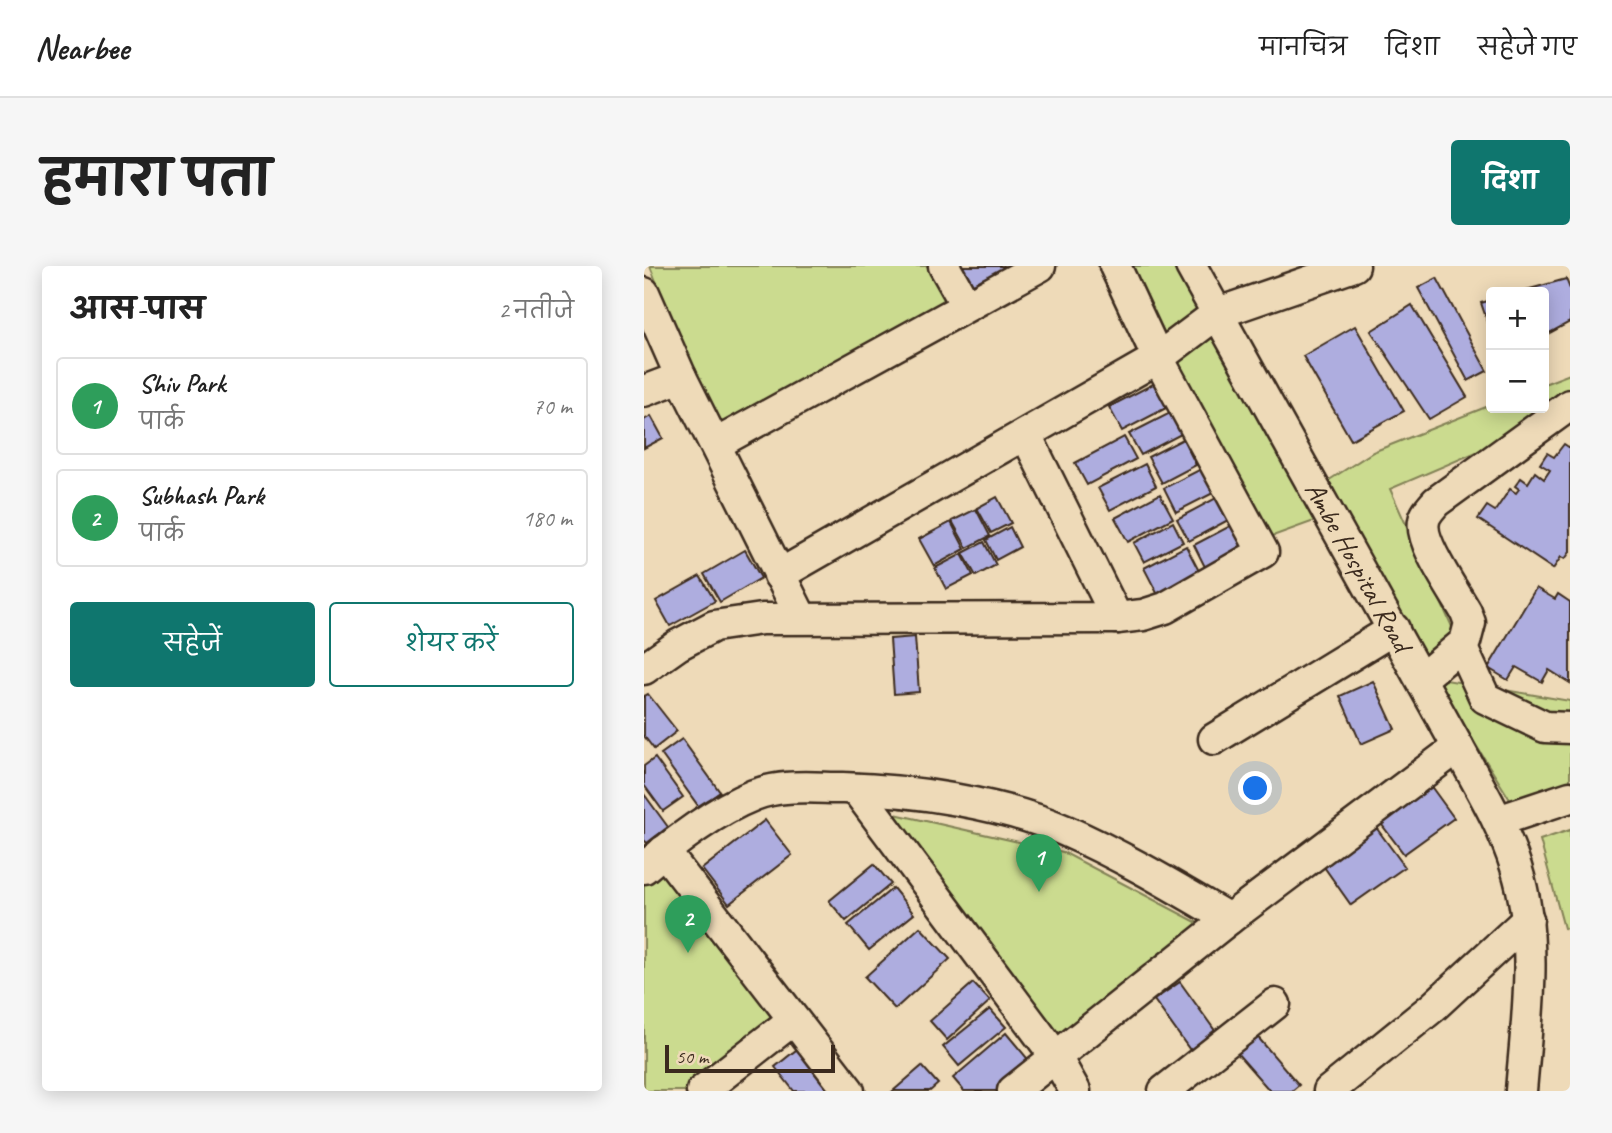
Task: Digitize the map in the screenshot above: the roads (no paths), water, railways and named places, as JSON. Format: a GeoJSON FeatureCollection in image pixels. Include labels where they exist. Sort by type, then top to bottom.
{"type":"FeatureCollection","features":[{"type":"Feature","properties":{"kind":"street"},"geometry":{"type":"LineString","coordinates":[[944,266],[966,305]]}},
{"type":"Feature","properties":{"kind":"street"},"geometry":{"type":"LineString","coordinates":[[716,444],[1040,266]]}},
{"type":"Feature","properties":{"kind":"street"},"geometry":{"type":"LineString","coordinates":[[646,662],[714,626],[762,619],[1117,618],[1143,615],[1165,608],[1263,552],[1158,358],[1115,266]]}},
{"type":"Feature","properties":{"kind":"street","name":"Ambe Hospital Road"},"geometry":{"type":"LineString","coordinates":[[1191,266],[1394,629],[1498,821],[1517,867],[1528,919],[1529,992],[1521,1091]]}},
{"type":"Feature","properties":{"kind":"street"},"geometry":{"type":"LineString","coordinates":[[779,575],[1158,358],[1218,313],[1354,266]]}},
{"type":"Feature","properties":{"kind":"street"},"geometry":{"type":"LineString","coordinates":[[644,293],[681,377],[801,617]]}},
{"type":"Feature","properties":{"kind":"street"},"geometry":{"type":"LineString","coordinates":[[644,391],[681,377]]}},
{"type":"Feature","properties":{"kind":"street"},"geometry":{"type":"LineString","coordinates":[[1421,679],[1461,646],[1469,634],[1470,623],[1425,538],[1423,523],[1427,514],[1436,502],[1570,405]]}},
{"type":"Feature","properties":{"kind":"street"},"geometry":{"type":"LineString","coordinates":[[1026,435],[1117,618]]}},
{"type":"Feature","properties":{"kind":"street"},"geometry":{"type":"LineString","coordinates":[[1214,739],[1394,629]]}},
{"type":"Feature","properties":{"kind":"street"},"geometry":{"type":"LineString","coordinates":[[1461,646],[1485,698],[1545,727],[1570,728]]}},
{"type":"Feature","properties":{"kind":"street"},"geometry":{"type":"LineString","coordinates":[[1013,1091],[1229,919],[1458,747]]}},
{"type":"Feature","properties":{"kind":"street"},"geometry":{"type":"LineString","coordinates":[[849,1091],[793,1020],[654,860],[703,824],[756,794],[788,788],[856,789],[983,804],[1064,830],[1130,862],[1229,919]]}},
{"type":"Feature","properties":{"kind":"street"},"geometry":{"type":"LineString","coordinates":[[856,789],[1056,1057],[1075,1091]]}},
{"type":"Feature","properties":{"kind":"street"},"geometry":{"type":"LineString","coordinates":[[1498,821],[1570,797]]}},
{"type":"Feature","properties":{"kind":"street"},"geometry":{"type":"LineString","coordinates":[[1329,1091],[1433,1007],[1528,919]]}},
{"type":"Feature","properties":{"kind":"street"},"geometry":{"type":"LineString","coordinates":[[1164,1091],[1275,1004]]}},
{"type":"Feature","properties":{"kind":"street"},"geometry":{"type":"LineString","coordinates":[[702,1091],[793,1020]]}},
{"type":"Feature","properties":{"kind":"place","name":"Shiv Park"},"geometry":{"type":"Point","coordinates":[1039,892]}},
{"type":"Feature","properties":{"kind":"place","name":"Subhash Park"},"geometry":{"type":"Point","coordinates":[688,953]}}]}
